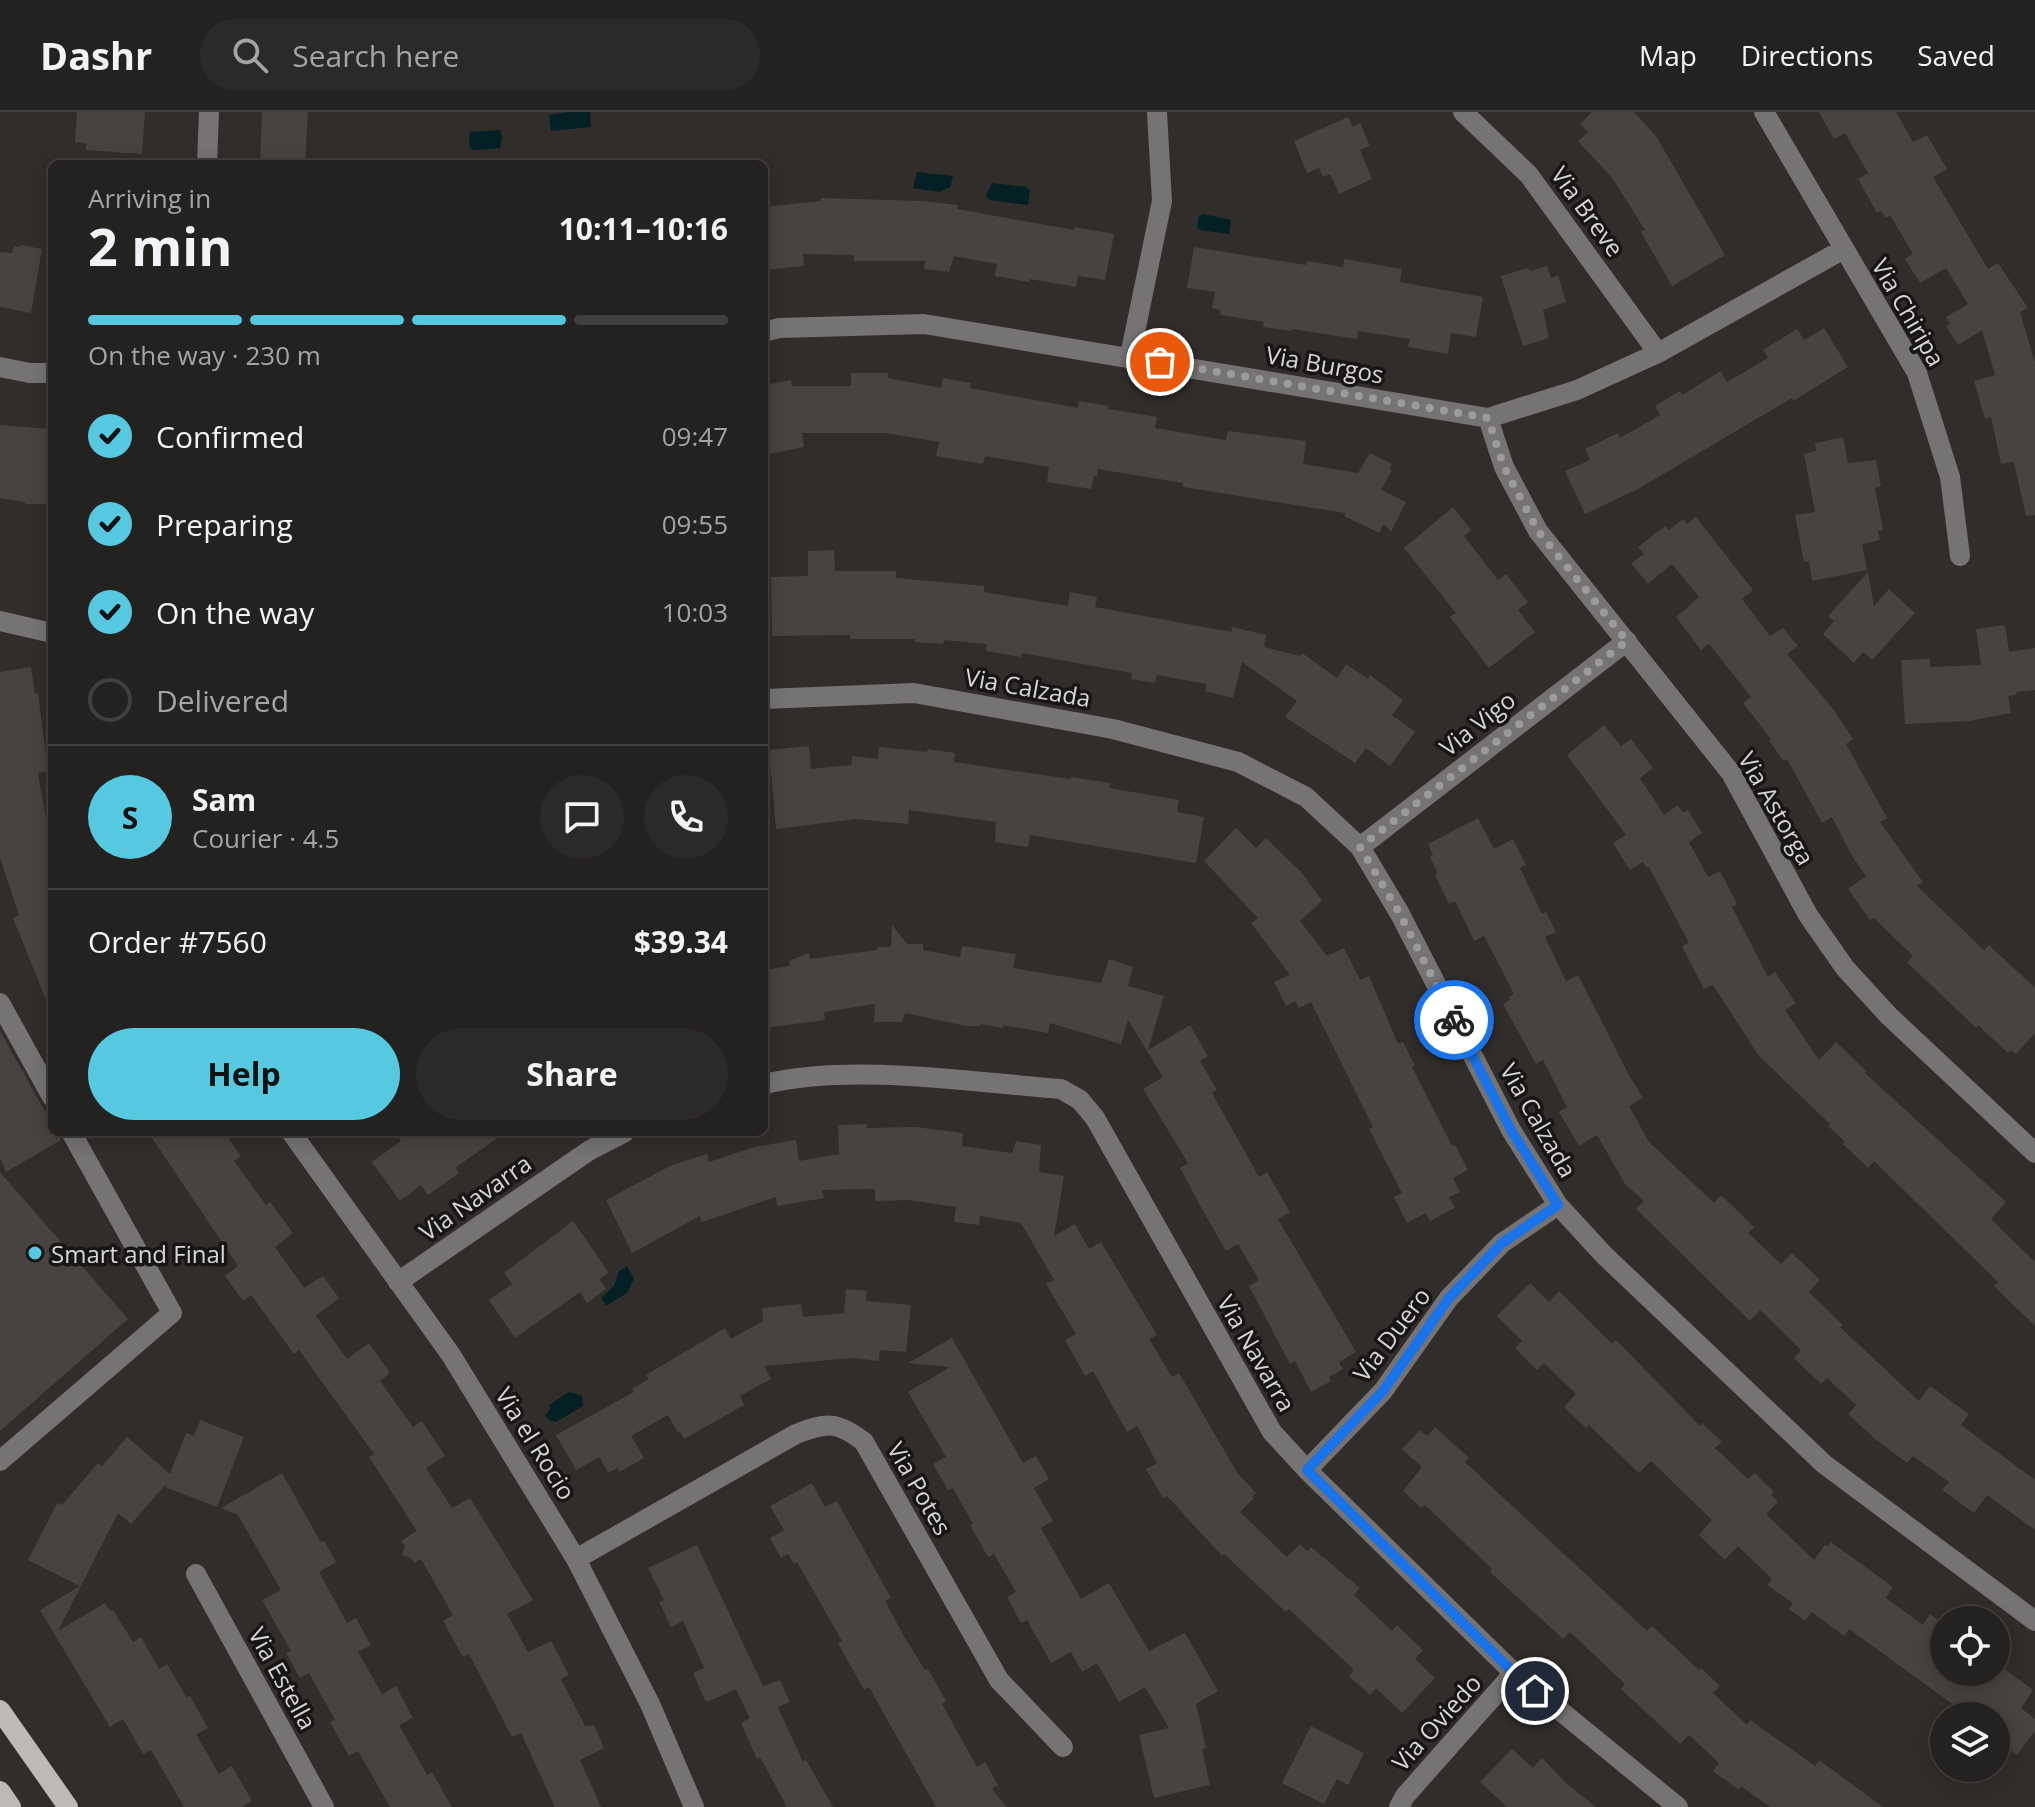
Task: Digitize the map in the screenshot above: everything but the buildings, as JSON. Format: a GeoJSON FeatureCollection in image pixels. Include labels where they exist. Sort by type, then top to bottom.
{"type":"FeatureCollection","features":[{"type":"Feature","properties":{"kind":"main road"},"geometry":{"type":"LineString","coordinates":[[0,1710],[68,1807]]}},
{"type":"Feature","properties":{"kind":"main road"},"geometry":{"type":"LineString","coordinates":[[0,1791],[11,1807]]}},
{"type":"Feature","properties":{"kind":"street"},"geometry":{"type":"LineString","coordinates":[[207,160],[209,112]]}},
{"type":"Feature","properties":{"kind":"street"},"geometry":{"type":"LineString","coordinates":[[1130,356],[1162,201],[1157,112]]}},
{"type":"Feature","properties":{"kind":"street","name":"Via Breve"},"geometry":{"type":"LineString","coordinates":[[1463,112],[1529,175],[1658,353]]}},
{"type":"Feature","properties":{"kind":"street","name":"Via Chiripa"},"geometry":{"type":"LineString","coordinates":[[1764,112],[1842,250],[1917,373],[1950,477],[1960,556]]}},
{"type":"Feature","properties":{"kind":"street","name":"Via Burgos"},"geometry":{"type":"LineString","coordinates":[[768,331],[779,328],[924,324],[1488,418],[1577,390],[1658,353],[1842,250]]}},
{"type":"Feature","properties":{"kind":"street"},"geometry":{"type":"LineString","coordinates":[[0,367],[48,373]]}},
{"type":"Feature","properties":{"kind":"street","name":"Via Astorga"},"geometry":{"type":"LineString","coordinates":[[1488,418],[1504,467],[1538,531],[1731,773],[1808,915],[1845,968],[1889,1016],[2035,1153]]}},
{"type":"Feature","properties":{"kind":"street"},"geometry":{"type":"LineString","coordinates":[[0,621],[48,632]]}},
{"type":"Feature","properties":{"kind":"street","name":"Via Vigo"},"geometry":{"type":"LineString","coordinates":[[1360,847],[1627,641]]}},
{"type":"Feature","properties":{"kind":"street","name":"Via Calzada"},"geometry":{"type":"LineString","coordinates":[[768,699],[914,693],[1113,729],[1238,762],[1306,797],[1360,847],[1400,914],[1511,1130],[1558,1205],[1604,1255],[1824,1464],[2035,1621]]}},
{"type":"Feature","properties":{"kind":"street"},"geometry":{"type":"LineString","coordinates":[[0,1003],[48,1090]]}},
{"type":"Feature","properties":{"kind":"street","name":"Via Navarra"},"geometry":{"type":"LineString","coordinates":[[768,1083],[871,1074],[1061,1089],[1080,1100],[1095,1118],[1272,1432],[1514,1673],[1678,1807]]}},
{"type":"Feature","properties":{"kind":"street"},"geometry":{"type":"LineString","coordinates":[[0,1461],[172,1313],[73,1136]]}},
{"type":"Feature","properties":{"kind":"street","name":"Via el Rocio"},"geometry":{"type":"LineString","coordinates":[[294,1136],[451,1355],[576,1559],[650,1704],[694,1807]]}},
{"type":"Feature","properties":{"kind":"street","name":"Via Navarra"},"geometry":{"type":"LineString","coordinates":[[398,1282],[590,1150],[617,1136]]}},
{"type":"Feature","properties":{"kind":"street","name":"Via Duero"},"geometry":{"type":"LineString","coordinates":[[1307,1470],[1383,1391],[1449,1298],[1502,1243],[1558,1205]]}},
{"type":"Feature","properties":{"kind":"street","name":"Via Potes"},"geometry":{"type":"LineString","coordinates":[[576,1559],[796,1434],[822,1424],[845,1428],[864,1442],[999,1680],[1063,1747]]}},
{"type":"Feature","properties":{"kind":"street","name":"Via Estella"},"geometry":{"type":"LineString","coordinates":[[196,1574],[324,1807]]}},
{"type":"Feature","properties":{"kind":"street","name":"Via Oviedo"},"geometry":{"type":"LineString","coordinates":[[1399,1807],[1405,1796],[1514,1673]]}},
{"type":"Feature","properties":{"kind":"water"},"geometry":{"type":"Polygon","coordinates":[[[590,112],[591,127],[551,131],[549,115],[590,112]]]}},
{"type":"Feature","properties":{"kind":"water"},"geometry":{"type":"Polygon","coordinates":[[[500,130],[500,148],[472,150],[469,145],[470,132],[500,130]]]}},
{"type":"Feature","properties":{"kind":"water"},"geometry":{"type":"Polygon","coordinates":[[[917,172],[953,176],[950,187],[940,192],[913,188],[917,172]]]}},
{"type":"Feature","properties":{"kind":"water"},"geometry":{"type":"Polygon","coordinates":[[[992,183],[1027,187],[1030,191],[1028,205],[989,200],[986,196],[992,183]]]}},
{"type":"Feature","properties":{"kind":"water"},"geometry":{"type":"Polygon","coordinates":[[[1203,214],[1231,220],[1229,234],[1200,230],[1197,227],[1199,216],[1203,214]]]}},
{"type":"Feature","properties":{"kind":"water"},"geometry":{"type":"Polygon","coordinates":[[[627,1266],[634,1279],[627,1293],[606,1306],[601,1298],[614,1286],[619,1271],[627,1266]]]}},
{"type":"Feature","properties":{"kind":"water"},"geometry":{"type":"Polygon","coordinates":[[[569,1392],[582,1396],[583,1406],[556,1422],[549,1420],[545,1415],[550,1410],[549,1405],[569,1392]]]}},
{"type":"Feature","properties":{"kind":"way so far"},"geometry":{"type":"LineString","coordinates":[[1160,362],[1488,418],[1504,467],[1538,531],[1627,641],[1360,847],[1400,914],[1454,1020]]}},
{"type":"Feature","properties":{"kind":"place","name":"Smart and Final"},"geometry":{"type":"Point","coordinates":[35,1253]}},
{"type":"Feature","properties":{"kind":"route"},"geometry":{"type":"LineString","coordinates":[[1454,1020],[1511,1130],[1558,1205],[1502,1243],[1449,1298],[1383,1391],[1307,1470],[1535,1691]]}}]}
